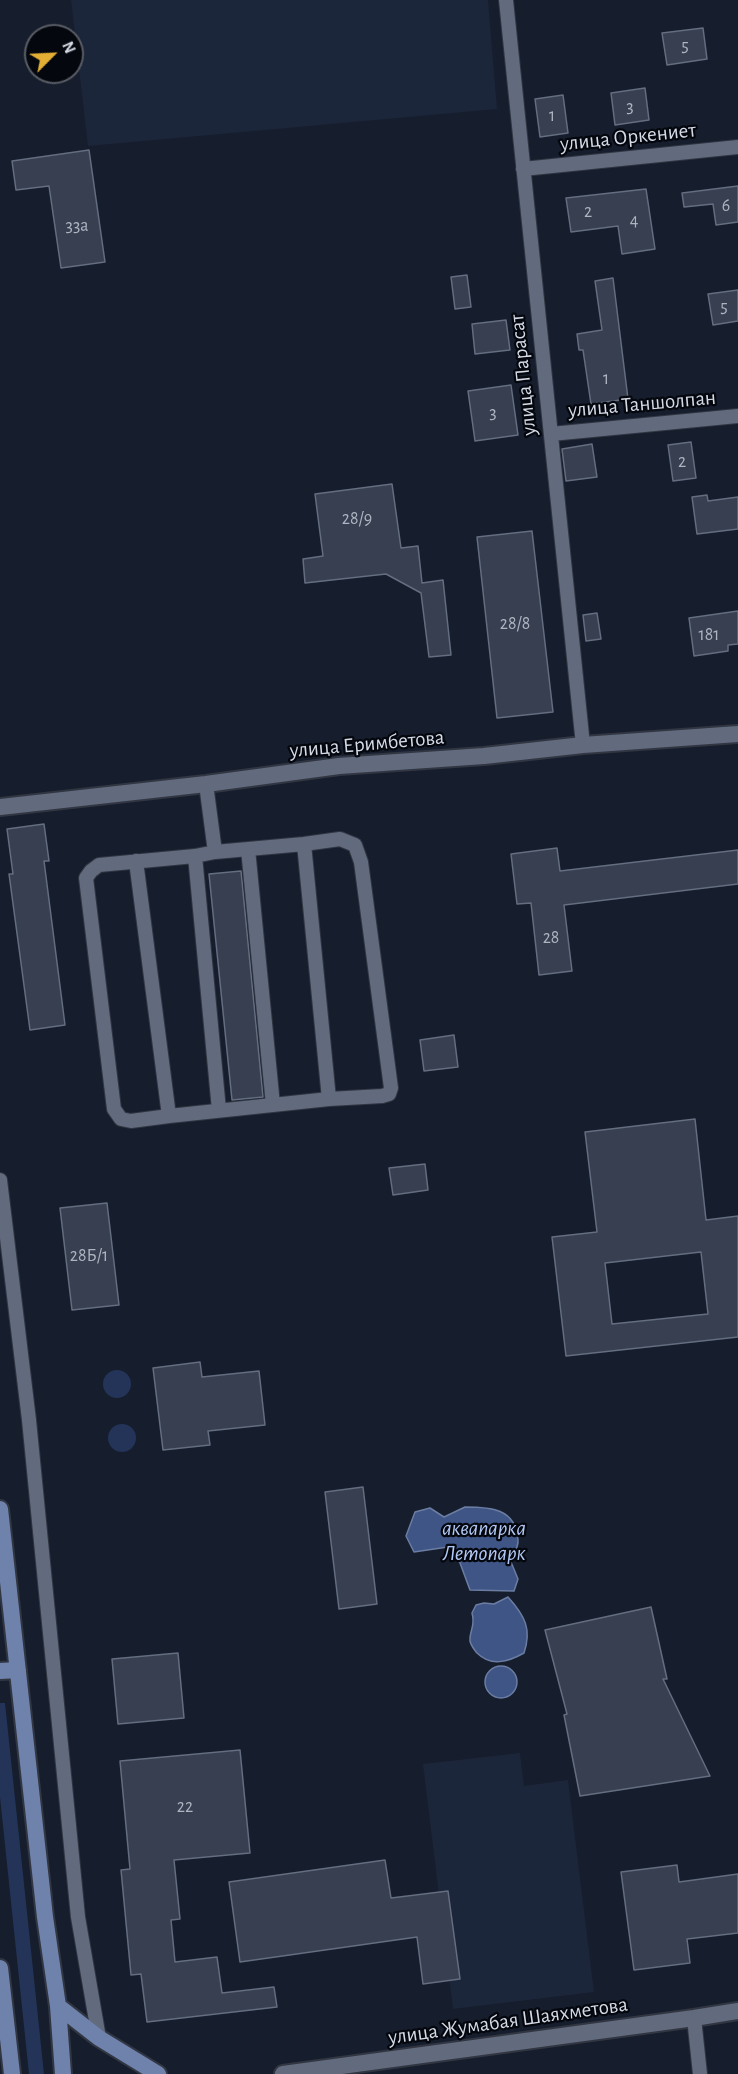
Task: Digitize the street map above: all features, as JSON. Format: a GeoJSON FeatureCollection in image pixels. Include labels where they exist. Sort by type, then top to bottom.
{"type":"FeatureCollection","features":[{"type":"Feature","properties":{"kind":"main road","name":"улица Еримбетова"},"geometry":{"type":"LineString","coordinates":[[0,807],[206,784],[339,766],[738,734]]}},
{"type":"Feature","properties":{"kind":"main road"},"geometry":{"type":"LineString","coordinates":[[0,1509],[45,1917],[58,2006],[63,2074]]}},
{"type":"Feature","properties":{"kind":"main road"},"geometry":{"type":"LineString","coordinates":[[0,1671],[18,1670]]}},
{"type":"Feature","properties":{"kind":"main road"},"geometry":{"type":"LineString","coordinates":[[0,1968],[12,2074]]}},
{"type":"Feature","properties":{"kind":"main road"},"geometry":{"type":"LineString","coordinates":[[58,2006],[99,2038],[158,2074]]}},
{"type":"Feature","properties":{"kind":"main road","name":"улица Жумабая Шаяхметова"},"geometry":{"type":"LineString","coordinates":[[283,2074],[738,2011]]}},
{"type":"Feature","properties":{"kind":"street","name":"улица Парасат"},"geometry":{"type":"LineString","coordinates":[[506,0],[583,745]]}},
{"type":"Feature","properties":{"kind":"street","name":"улица Оркениет"},"geometry":{"type":"LineString","coordinates":[[523,169],[738,147]]}},
{"type":"Feature","properties":{"kind":"street","name":"улица Таншолпан"},"geometry":{"type":"LineString","coordinates":[[550,434],[738,416]]}},
{"type":"Feature","properties":{"kind":"street"},"geometry":{"type":"LineString","coordinates":[[206,784],[215,852]]}},
{"type":"Feature","properties":{"kind":"street"},"geometry":{"type":"LineString","coordinates":[[340,838],[355,845],[361,862],[392,1088],[389,1094],[382,1096],[329,1099],[131,1121],[121,1119],[114,1109],[86,878],[99,866],[248,849],[340,838]]}},
{"type":"Feature","properties":{"kind":"street"},"geometry":{"type":"LineString","coordinates":[[304,844],[329,1099]]}},
{"type":"Feature","properties":{"kind":"street"},"geometry":{"type":"LineString","coordinates":[[248,849],[273,1105]]}},
{"type":"Feature","properties":{"kind":"street"},"geometry":{"type":"LineString","coordinates":[[195,856],[219,1110]]}},
{"type":"Feature","properties":{"kind":"street"},"geometry":{"type":"LineString","coordinates":[[136,861],[169,1116]]}},
{"type":"Feature","properties":{"kind":"street"},"geometry":{"type":"LineString","coordinates":[[0,1180],[29,1420],[78,1917],[99,2038]]}},
{"type":"Feature","properties":{"kind":"street"},"geometry":{"type":"LineString","coordinates":[[693,2018],[700,2074]]}},
{"type":"Feature","properties":{"kind":"shaded area"},"geometry":{"type":"Polygon","coordinates":[[[71,0],[488,0],[497,109],[88,146],[81,84],[84,84],[84,24],[74,24],[71,0]]]}},
{"type":"Feature","properties":{"kind":"shaded area"},"geometry":{"type":"Polygon","coordinates":[[[117,1370],[127,1374],[131,1384],[127,1394],[117,1398],[107,1394],[103,1384],[107,1374],[117,1370]]]}},
{"type":"Feature","properties":{"kind":"shaded area"},"geometry":{"type":"Polygon","coordinates":[[[122,1424],[132,1428],[136,1438],[132,1448],[122,1452],[112,1448],[108,1438],[112,1428],[122,1424]]]}},
{"type":"Feature","properties":{"kind":"shaded area"},"geometry":{"type":"Polygon","coordinates":[[[0,1703],[5,1703],[44,2074],[29,2074],[0,1797],[0,1703]]]}},
{"type":"Feature","properties":{"kind":"shaded area"},"geometry":{"type":"Polygon","coordinates":[[[520,1753],[524,1786],[568,1780],[594,1992],[453,2009],[423,1764],[520,1753]]]}},
{"type":"Feature","properties":{"kind":"water","name":"аквапарка Летопарк"},"geometry":{"type":"Polygon","coordinates":[[[465,1507],[492,1509],[507,1515],[512,1521],[518,1542],[511,1562],[518,1579],[514,1591],[470,1590],[460,1563],[448,1547],[414,1552],[406,1536],[415,1512],[430,1508],[444,1517],[465,1507]]]}},
{"type":"Feature","properties":{"kind":"water"},"geometry":{"type":"Polygon","coordinates":[[[508,1597],[523,1617],[527,1630],[526,1644],[524,1653],[506,1661],[494,1662],[482,1657],[470,1643],[472,1613],[476,1605],[494,1604],[508,1597]]]}},
{"type":"Feature","properties":{"kind":"water"},"geometry":{"type":"Polygon","coordinates":[[[501,1666],[513,1670],[517,1682],[513,1694],[501,1698],[489,1694],[485,1682],[489,1670],[501,1666]]]}},
{"type":"Feature","properties":{"kind":"building"},"geometry":{"type":"Polygon","coordinates":[[[703,28],[707,59],[667,65],[662,33],[703,28]]]}},
{"type":"Feature","properties":{"kind":"building"},"geometry":{"type":"Polygon","coordinates":[[[645,88],[649,120],[615,125],[611,93],[645,88]]]}},
{"type":"Feature","properties":{"kind":"building"},"geometry":{"type":"Polygon","coordinates":[[[563,95],[568,133],[540,137],[535,99],[563,95]]]}},
{"type":"Feature","properties":{"kind":"building"},"geometry":{"type":"Polygon","coordinates":[[[89,150],[105,262],[61,268],[49,186],[16,190],[12,161],[89,150]]]}},
{"type":"Feature","properties":{"kind":"building"},"geometry":{"type":"Polygon","coordinates":[[[738,186],[738,222],[716,225],[713,204],[684,207],[682,193],[738,186]]]}},
{"type":"Feature","properties":{"kind":"building"},"geometry":{"type":"Polygon","coordinates":[[[646,189],[655,249],[622,254],[618,226],[571,232],[566,198],[646,189]]]}},
{"type":"Feature","properties":{"kind":"building"},"geometry":{"type":"Polygon","coordinates":[[[467,275],[471,307],[455,309],[451,277],[467,275]]]}},
{"type":"Feature","properties":{"kind":"building"},"geometry":{"type":"Polygon","coordinates":[[[613,278],[628,399],[591,404],[583,350],[579,350],[577,334],[602,330],[595,281],[613,278]]]}},
{"type":"Feature","properties":{"kind":"building"},"geometry":{"type":"Polygon","coordinates":[[[738,290],[738,321],[713,325],[708,294],[738,290]]]}},
{"type":"Feature","properties":{"kind":"building"},"geometry":{"type":"Polygon","coordinates":[[[506,320],[510,350],[475,354],[472,324],[506,320]]]}},
{"type":"Feature","properties":{"kind":"building"},"geometry":{"type":"Polygon","coordinates":[[[511,385],[518,435],[475,441],[468,391],[511,385]]]}},
{"type":"Feature","properties":{"kind":"building"},"geometry":{"type":"Polygon","coordinates":[[[691,442],[696,478],[673,481],[668,445],[691,442]]]}},
{"type":"Feature","properties":{"kind":"building"},"geometry":{"type":"Polygon","coordinates":[[[592,444],[597,477],[566,481],[562,449],[592,444]]]}},
{"type":"Feature","properties":{"kind":"building"},"geometry":{"type":"Polygon","coordinates":[[[392,484],[401,548],[418,546],[422,583],[443,580],[451,655],[429,657],[421,593],[386,574],[305,583],[303,559],[323,556],[315,494],[392,484]]]}},
{"type":"Feature","properties":{"kind":"building"},"geometry":{"type":"Polygon","coordinates":[[[707,495],[708,501],[738,497],[738,529],[697,534],[692,497],[707,495]]]}},
{"type":"Feature","properties":{"kind":"building"},"geometry":{"type":"Polygon","coordinates":[[[532,531],[553,712],[497,718],[477,537],[532,531]]]}},
{"type":"Feature","properties":{"kind":"building"},"geometry":{"type":"Polygon","coordinates":[[[738,611],[738,644],[728,645],[728,651],[694,656],[689,618],[738,611]]]}},
{"type":"Feature","properties":{"kind":"building"},"geometry":{"type":"Polygon","coordinates":[[[597,613],[601,639],[586,641],[583,615],[597,613]]]}},
{"type":"Feature","properties":{"kind":"building"},"geometry":{"type":"Polygon","coordinates":[[[44,824],[49,861],[44,861],[65,1025],[30,1030],[9,874],[13,874],[7,829],[44,824]]]}},
{"type":"Feature","properties":{"kind":"building"},"geometry":{"type":"Polygon","coordinates":[[[557,848],[560,871],[738,850],[738,884],[564,905],[572,971],[539,975],[531,903],[517,904],[511,854],[557,848]]]}},
{"type":"Feature","properties":{"kind":"building"},"geometry":{"type":"Polygon","coordinates":[[[241,871],[263,1097],[232,1100],[209,874],[241,871]]]}},
{"type":"Feature","properties":{"kind":"building"},"geometry":{"type":"Polygon","coordinates":[[[454,1035],[458,1067],[424,1071],[420,1040],[454,1035]]]}},
{"type":"Feature","properties":{"kind":"building"},"geometry":{"type":"Polygon","coordinates":[[[695,1119],[706,1220],[738,1216],[738,1337],[566,1356],[552,1237],[597,1232],[585,1132],[695,1119]],[[701,1252],[605,1263],[612,1324],[708,1314],[701,1252]]]}},
{"type":"Feature","properties":{"kind":"building"},"geometry":{"type":"Polygon","coordinates":[[[425,1164],[428,1190],[393,1195],[389,1168],[425,1164]]]}},
{"type":"Feature","properties":{"kind":"building"},"geometry":{"type":"Polygon","coordinates":[[[107,1203],[119,1305],[72,1310],[60,1208],[107,1203]]]}},
{"type":"Feature","properties":{"kind":"building"},"geometry":{"type":"Polygon","coordinates":[[[200,1362],[202,1377],[259,1371],[265,1425],[208,1431],[210,1445],[163,1450],[153,1368],[200,1362]]]}},
{"type":"Feature","properties":{"kind":"building"},"geometry":{"type":"Polygon","coordinates":[[[363,1487],[377,1604],[339,1609],[325,1492],[363,1487]]]}},
{"type":"Feature","properties":{"kind":"building"},"geometry":{"type":"Polygon","coordinates":[[[651,1607],[667,1679],[663,1679],[710,1776],[580,1796],[564,1715],[567,1714],[545,1630],[651,1607]]]}},
{"type":"Feature","properties":{"kind":"building"},"geometry":{"type":"Polygon","coordinates":[[[178,1653],[184,1718],[118,1724],[112,1659],[178,1653]]]}},
{"type":"Feature","properties":{"kind":"building"},"geometry":{"type":"Polygon","coordinates":[[[240,1750],[250,1853],[174,1860],[180,1919],[171,1920],[175,1962],[217,1957],[222,1993],[274,1987],[277,2007],[147,2022],[141,1974],[131,1975],[121,1870],[130,1869],[120,1761],[240,1750]]]}},
{"type":"Feature","properties":{"kind":"building"},"geometry":{"type":"Polygon","coordinates":[[[385,1860],[391,1898],[448,1891],[460,1979],[423,1984],[417,1937],[240,1962],[229,1882],[385,1860]]]}},
{"type":"Feature","properties":{"kind":"building"},"geometry":{"type":"Polygon","coordinates":[[[677,1865],[679,1882],[738,1874],[738,1933],[687,1939],[690,1963],[634,1970],[621,1872],[677,1865]]]}}]}
